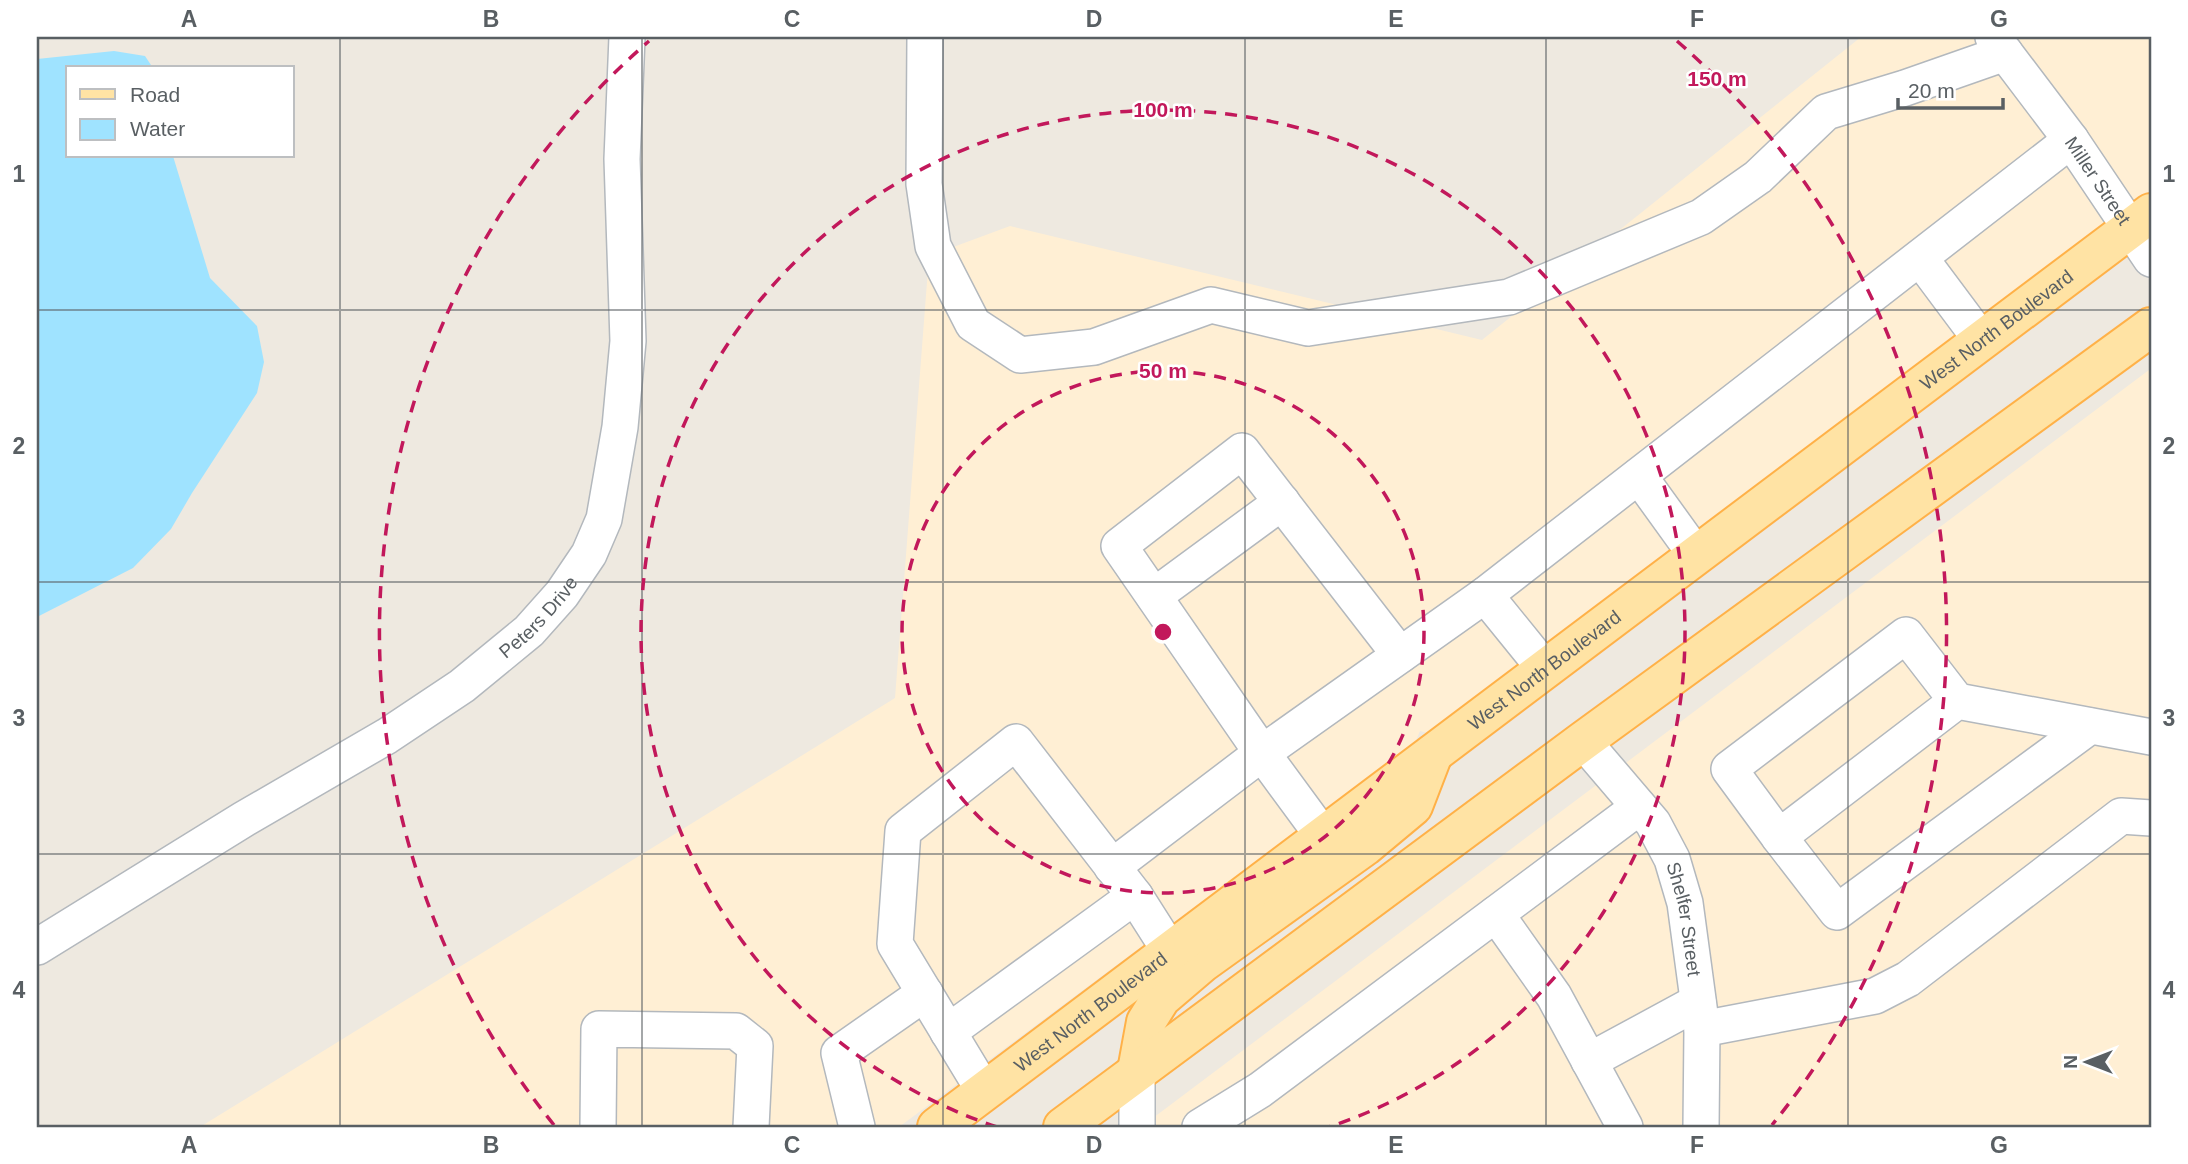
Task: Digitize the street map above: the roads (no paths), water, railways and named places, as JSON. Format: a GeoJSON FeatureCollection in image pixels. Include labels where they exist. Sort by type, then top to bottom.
{"type":"FeatureCollection","features":[{"type":"Feature","properties":{"kind":"main road","name":"West North Boulevard"},"geometry":{"type":"LineString","coordinates":[[937,1127],[1982,341],[2145,233]]}},
{"type":"Feature","properties":{"kind":"main road"},"geometry":{"type":"LineString","coordinates":[[1063,1127],[1583,741],[2151,327]]}},
{"type":"Feature","properties":{"kind":"main road"},"geometry":{"type":"LineString","coordinates":[[1136,1071],[1146,1022],[1161,998],[1202,963],[1365,846],[1413,806],[1433,754]]}},
{"type":"Feature","properties":{"kind":"street","name":"Peters Drive"},"geometry":{"type":"LineString","coordinates":[[37,947],[244,819],[387,736],[462,686],[529,631],[562,594],[589,554],[604,519],[620,427],[628,341],[622,159],[626,37]]}},
{"type":"Feature","properties":{"kind":"street"},"geometry":{"type":"LineString","coordinates":[[925,37],[923,184],[933,246],[973,324],[1020,355],[1094,347],[1211,305],[1308,328],[1509,297],[1701,218],[1758,177],[1826,112],[1905,88],[1999,45]]}},
{"type":"Feature","properties":{"kind":"street","name":"Miller Street"},"geometry":{"type":"LineString","coordinates":[[1999,45],[2145,233]]}},
{"type":"Feature","properties":{"kind":"street"},"geometry":{"type":"LineString","coordinates":[[1112,867],[1262,752],[1485,595],[2071,140]]}},
{"type":"Feature","properties":{"kind":"street"},"geometry":{"type":"LineString","coordinates":[[1920,258],[1982,341]]}},
{"type":"Feature","properties":{"kind":"street"},"geometry":{"type":"LineString","coordinates":[[1323,836],[1119,546],[1242,451],[1400,655]]}},
{"type":"Feature","properties":{"kind":"street"},"geometry":{"type":"LineString","coordinates":[[1639,476],[1696,555]]}},
{"type":"Feature","properties":{"kind":"street"},"geometry":{"type":"LineString","coordinates":[[1154,596],[1282,502]]}},
{"type":"Feature","properties":{"kind":"street"},"geometry":{"type":"LineString","coordinates":[[1485,595],[1545,669]]}},
{"type":"Feature","properties":{"kind":"street"},"geometry":{"type":"LineString","coordinates":[[2090,726],[1837,912],[1728,769],[1906,635],[1956,701],[2151,737]]}},
{"type":"Feature","properties":{"kind":"street"},"geometry":{"type":"LineString","coordinates":[[1779,837],[1956,701]]}},
{"type":"Feature","properties":{"kind":"street","name":"Shelfer Street"},"geometry":{"type":"LineString","coordinates":[[1583,741],[1653,823],[1672,859],[1685,903],[1700,1015],[1702,1127]]}},
{"type":"Feature","properties":{"kind":"street"},"geometry":{"type":"LineString","coordinates":[[984,1091],[895,944],[903,831],[1016,742],[1135,896],[1170,951]]}},
{"type":"Feature","properties":{"kind":"street"},"geometry":{"type":"LineString","coordinates":[[1200,1127],[1260,1090],[1639,807]]}},
{"type":"Feature","properties":{"kind":"street"},"geometry":{"type":"LineString","coordinates":[[1589,1061],[1700,1015],[1875,996],[1908,979],[2122,816],[2151,818]]}},
{"type":"Feature","properties":{"kind":"street"},"geometry":{"type":"LineString","coordinates":[[948,1032],[1135,896]]}},
{"type":"Feature","properties":{"kind":"street"},"geometry":{"type":"LineString","coordinates":[[1496,914],[1554,996],[1625,1127]]}},
{"type":"Feature","properties":{"kind":"street"},"geometry":{"type":"LineString","coordinates":[[857,1127],[839,1053],[925,993]]}},
{"type":"Feature","properties":{"kind":"street"},"geometry":{"type":"LineString","coordinates":[[598,1127],[600,1029],[736,1031],[755,1046],[751,1127]]}},
{"type":"Feature","properties":{"kind":"street"},"geometry":{"type":"LineString","coordinates":[[1136,1071],[1136,1127]]}},
{"type":"Feature","properties":{"kind":"water"},"geometry":{"type":"Polygon","coordinates":[[[114,51],[145,56],[152,66],[66,66],[66,158],[174,158],[210,278],[257,326],[264,362],[257,393],[171,529],[133,568],[37,617],[37,59],[114,51]]]}}]}
